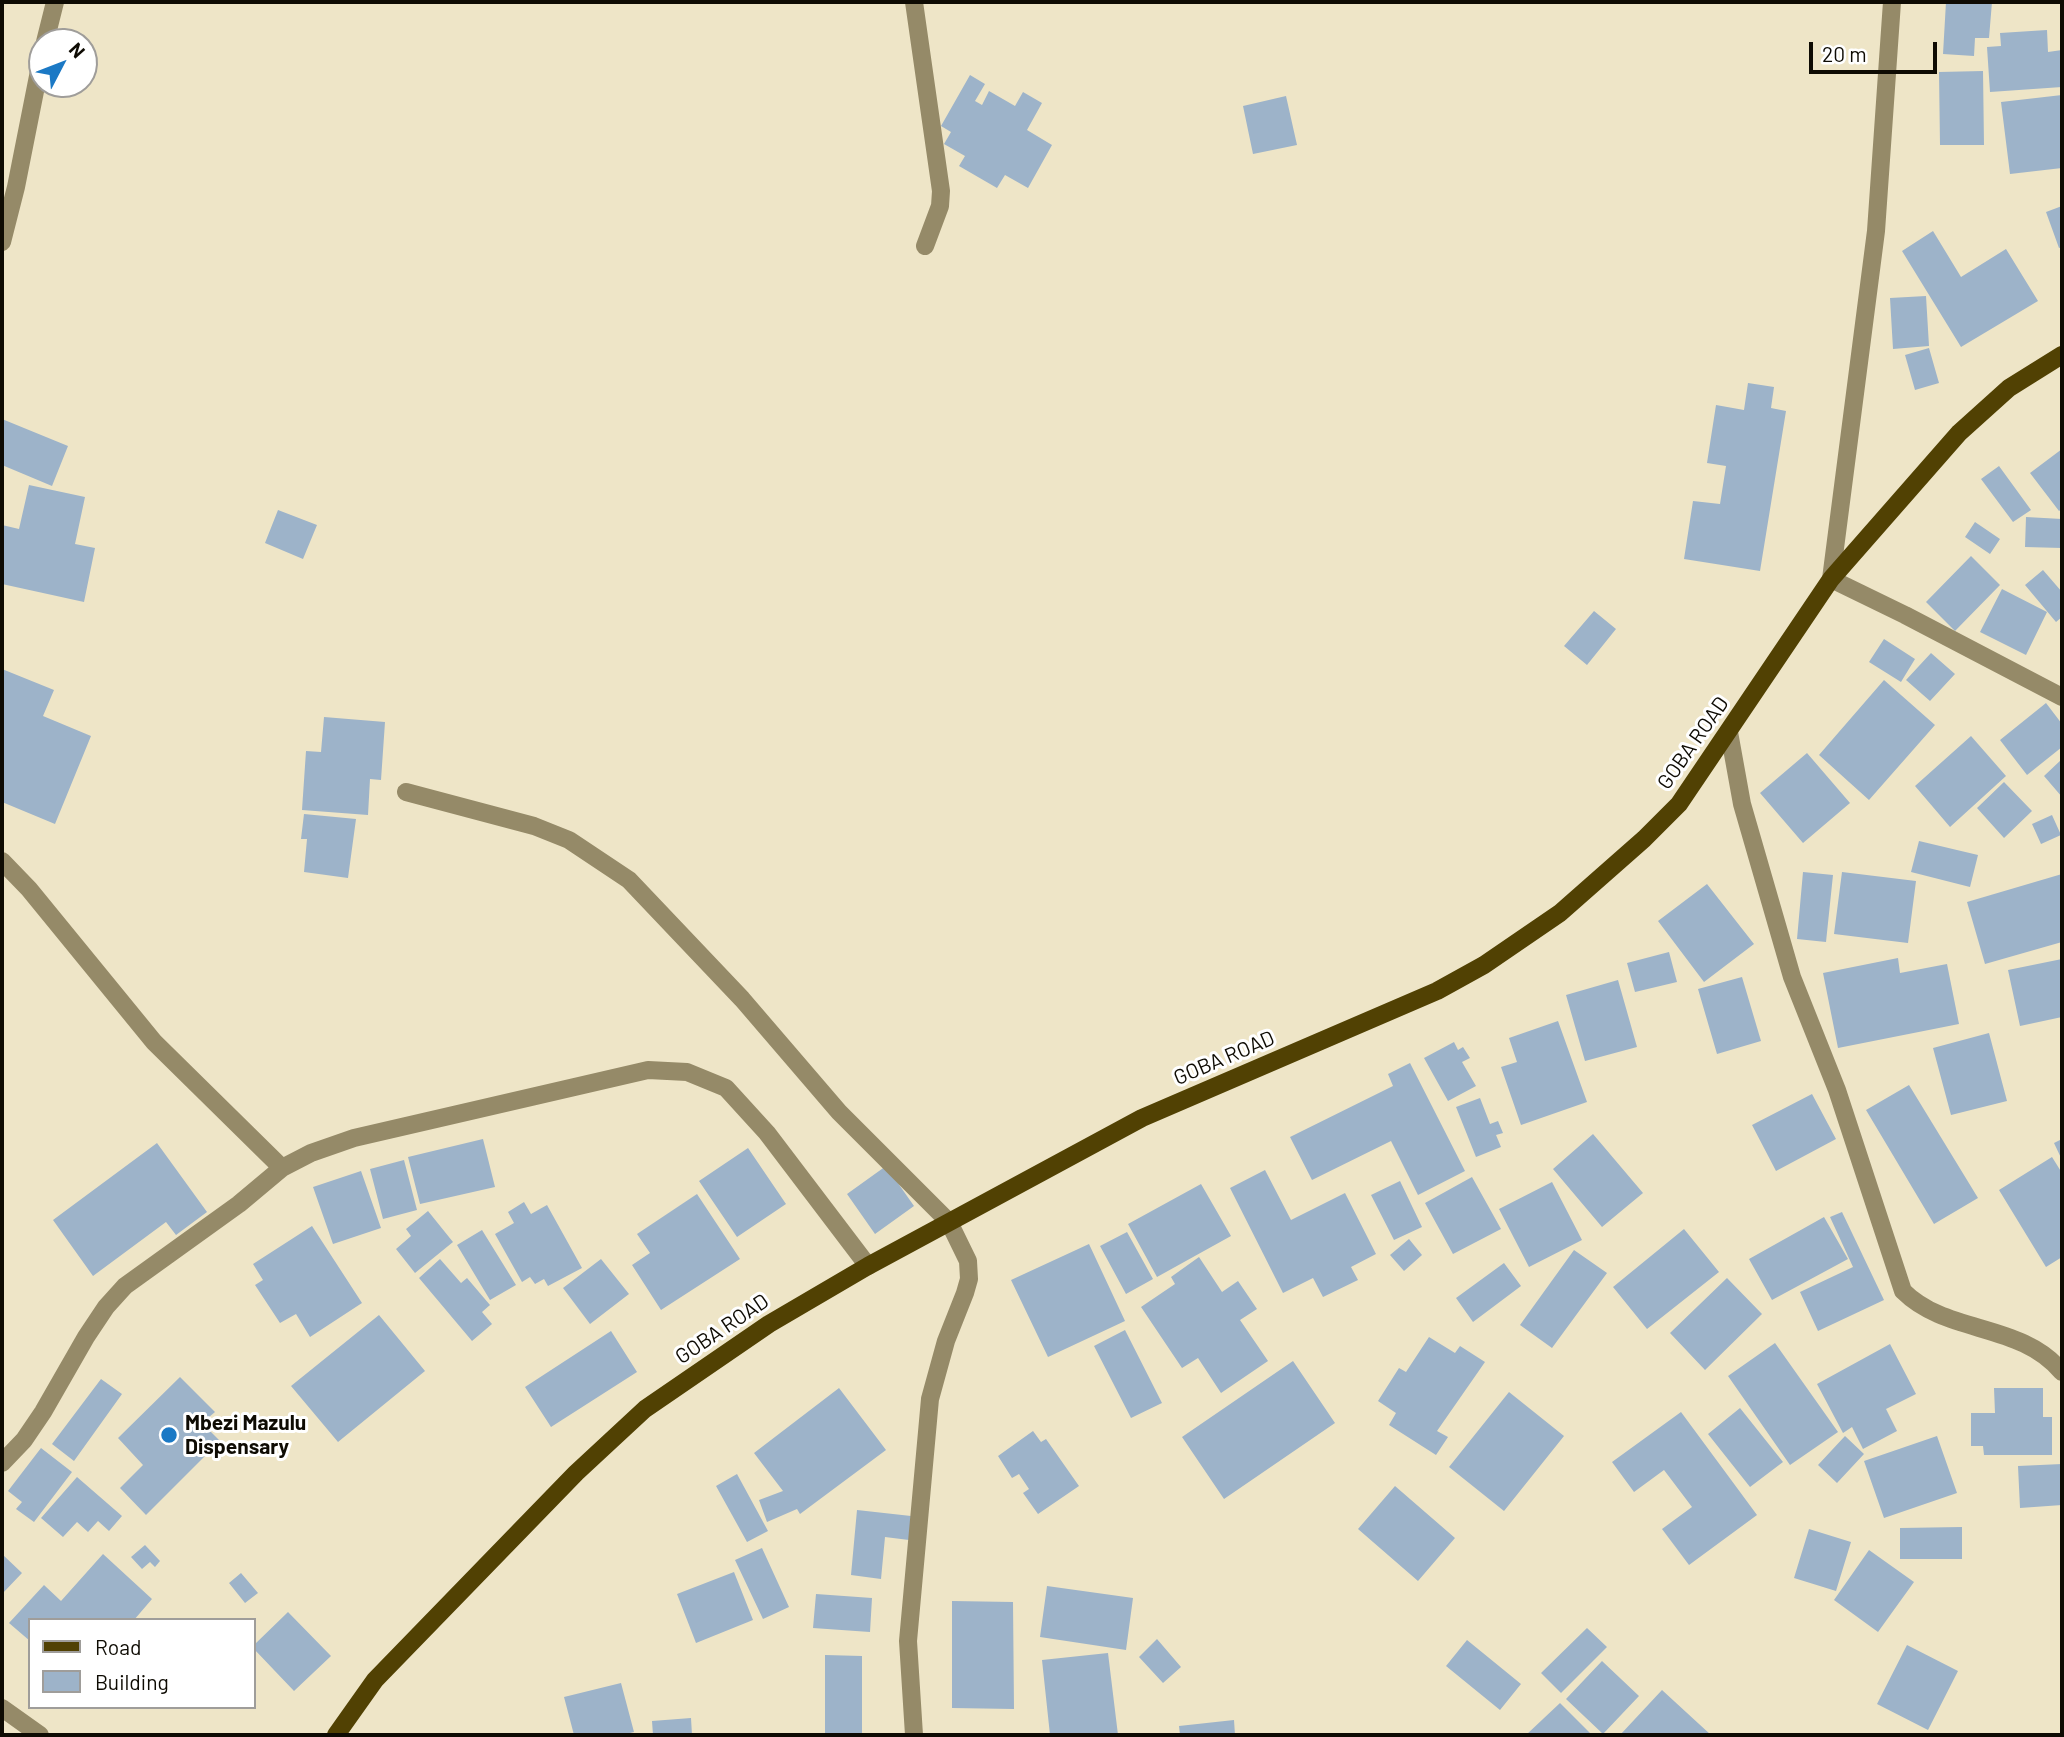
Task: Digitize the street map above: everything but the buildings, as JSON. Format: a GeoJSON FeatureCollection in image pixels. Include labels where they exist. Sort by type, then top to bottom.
{"type":"FeatureCollection","features":[{"type":"Feature","properties":{"kind":"main road","name":"GOBA ROAD"},"geometry":{"type":"LineString","coordinates":[[336,1735],[374,1680],[576,1473],[645,1409],[769,1324],[868,1266],[1142,1118],[1437,991],[1483,965],[1560,913],[1644,839],[1679,804],[1830,579],[1959,433],[2009,388],[2062,355]]}},
{"type":"Feature","properties":{"kind":"street"},"geometry":{"type":"LineString","coordinates":[[48,28],[55,2]]}},
{"type":"Feature","properties":{"kind":"street"},"geometry":{"type":"LineString","coordinates":[[914,2],[941,191],[940,205],[925,246]]}},
{"type":"Feature","properties":{"kind":"street"},"geometry":{"type":"LineString","coordinates":[[1892,2],[1876,230],[1830,579],[2062,697]]}},
{"type":"Feature","properties":{"kind":"street"},"geometry":{"type":"LineString","coordinates":[[2,242],[34,98]]}},
{"type":"Feature","properties":{"kind":"street"},"geometry":{"type":"LineString","coordinates":[[1728,732],[1742,804],[1792,977],[1837,1090],[1903,1291],[1912,1301],[1931,1312],[2030,1344],[2062,1372]]}},
{"type":"Feature","properties":{"kind":"street"},"geometry":{"type":"LineString","coordinates":[[406,792],[534,827],[569,840],[629,880],[741,999],[839,1112],[949,1222],[968,1261],[969,1279],[946,1341],[930,1399],[908,1641],[914,1735]]}},
{"type":"Feature","properties":{"kind":"street"},"geometry":{"type":"LineString","coordinates":[[2,861],[29,889],[154,1042],[282,1168]]}},
{"type":"Feature","properties":{"kind":"street"},"geometry":{"type":"LineString","coordinates":[[2,1463],[43,1412],[86,1337],[106,1307],[125,1286],[239,1205],[282,1168],[311,1153],[354,1138],[648,1070],[687,1072],[726,1088],[767,1133],[868,1266]]}},
{"type":"Feature","properties":{"kind":"street"},"geometry":{"type":"LineString","coordinates":[[2,1709],[40,1735]]}},
{"type":"Feature","properties":{"kind":"place","name":"Mbezi Mazulu Dispensary"},"geometry":{"type":"Point","coordinates":[169,1435]}}]}
